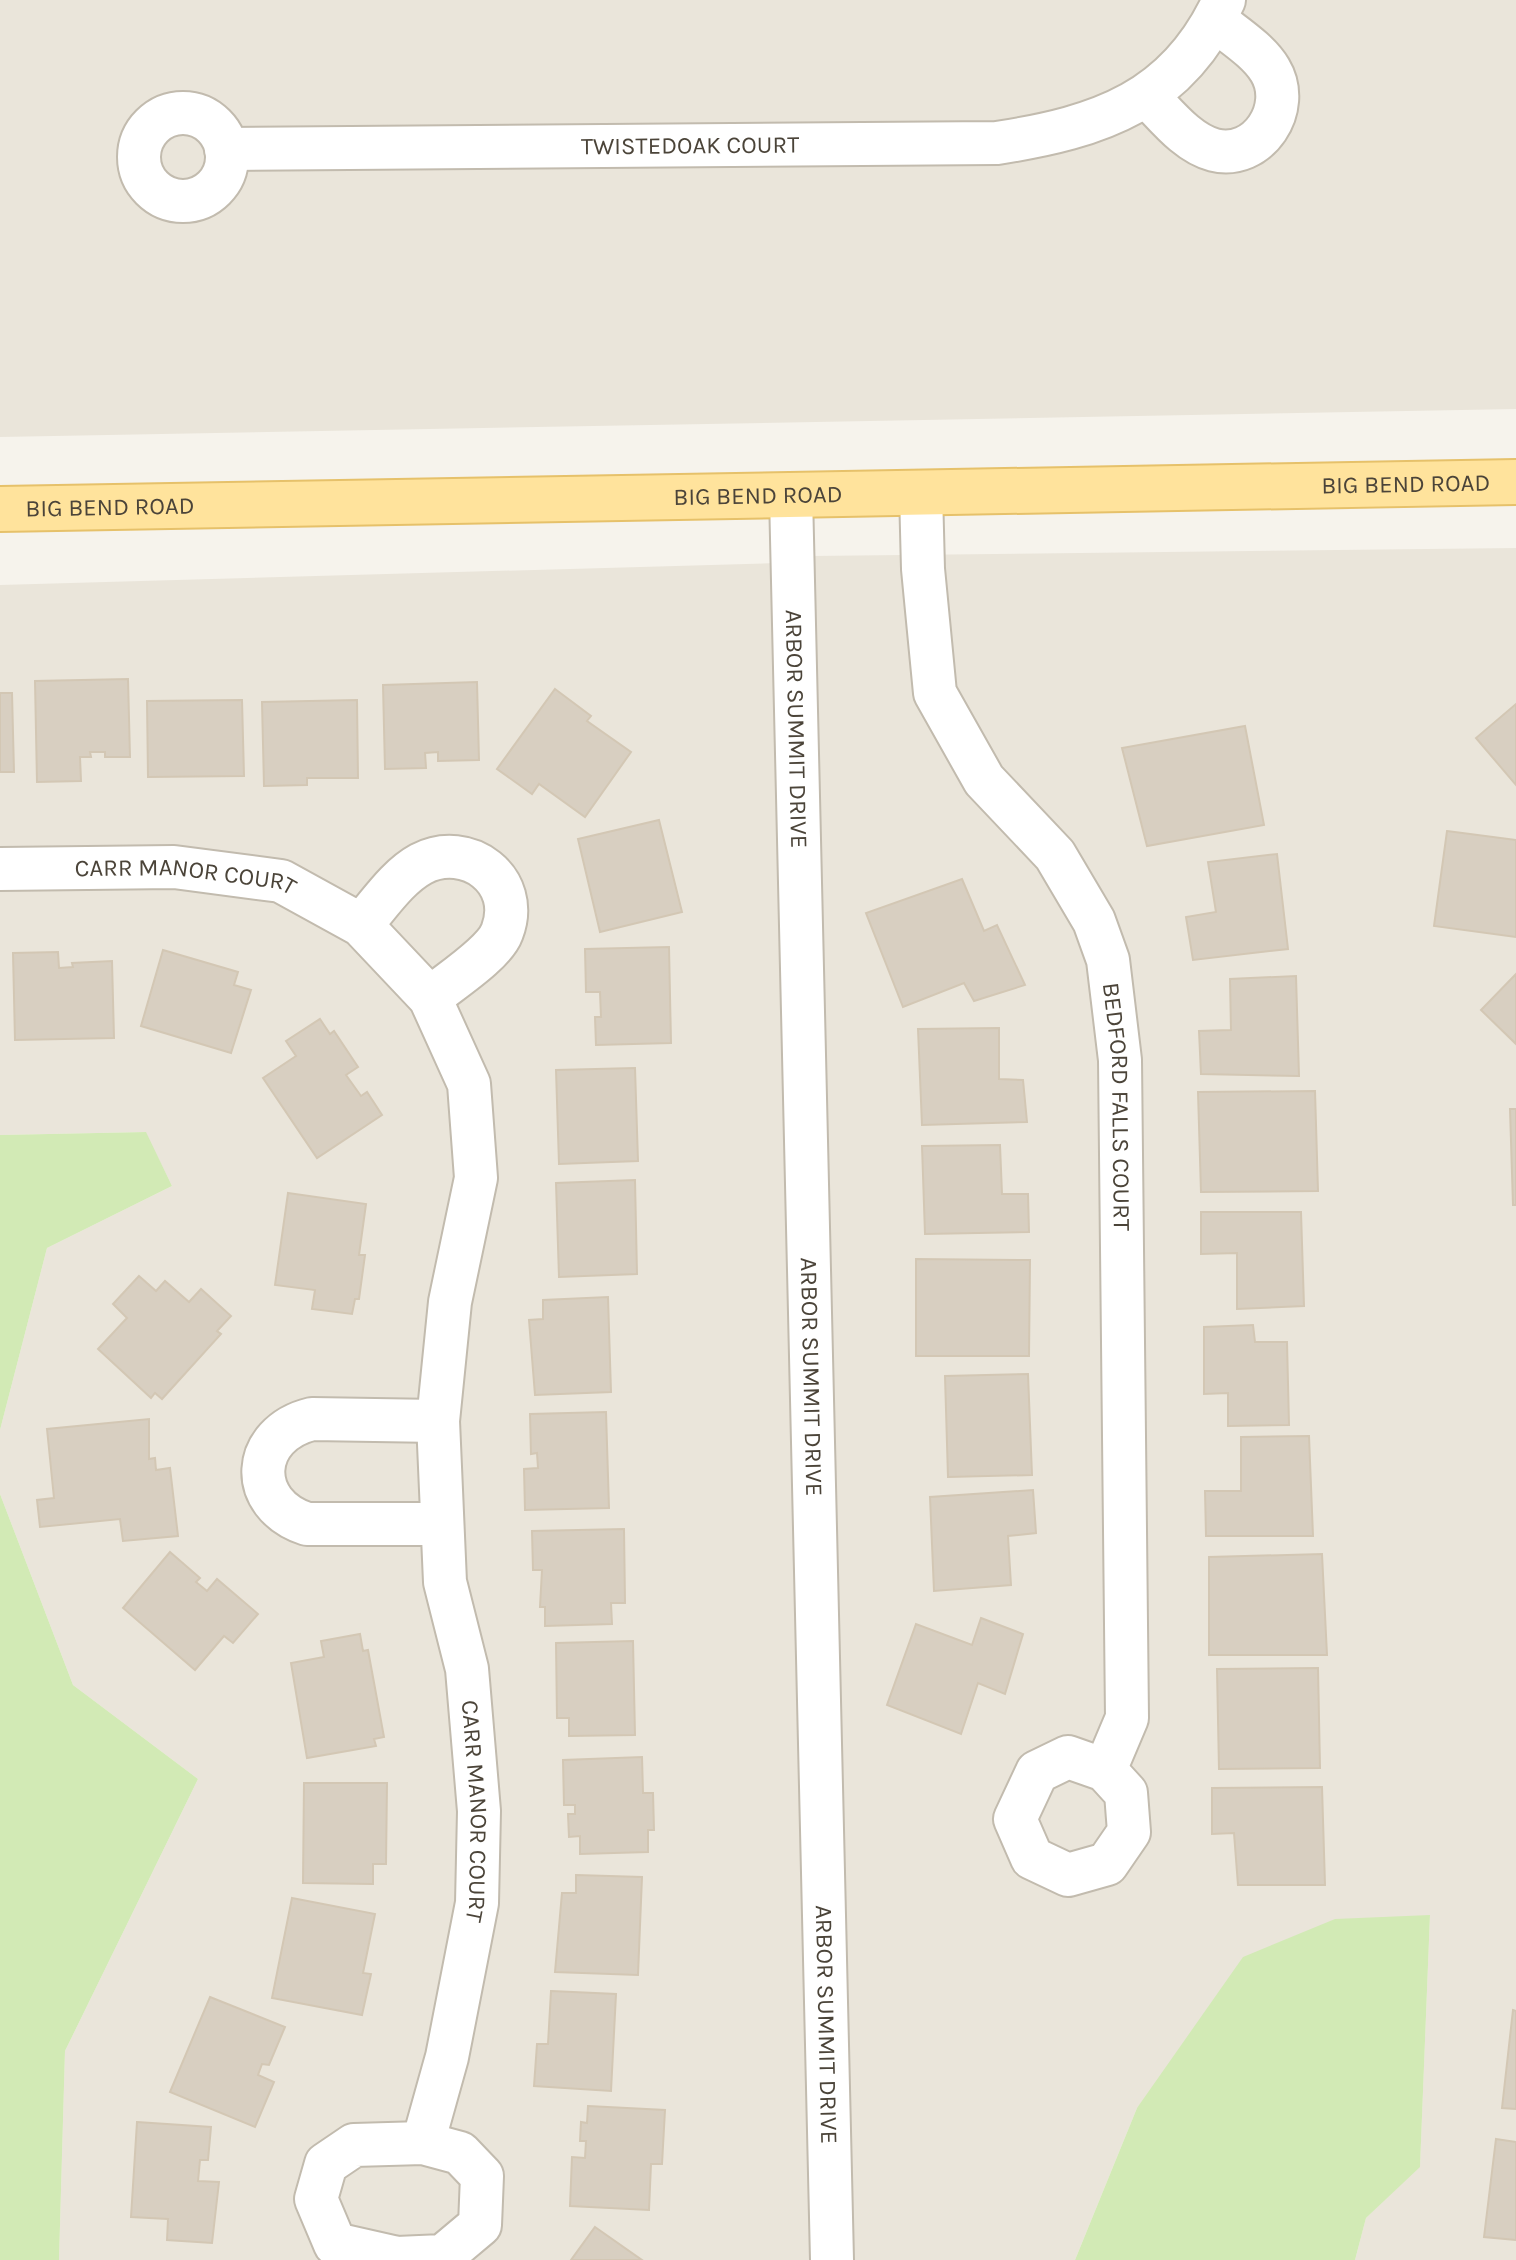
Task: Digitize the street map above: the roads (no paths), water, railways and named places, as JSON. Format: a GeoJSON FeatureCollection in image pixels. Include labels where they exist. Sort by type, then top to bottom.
{"type":"FeatureCollection","features":[{"type":"Feature","properties":{"kind":"main road","name":"BIG BEND ROAD"},"geometry":{"type":"LineString","coordinates":[[0,509],[1516,482]]}},
{"type":"Feature","properties":{"kind":"street","name":"TWISTEDOAK COURT"},"geometry":{"type":"LineString","coordinates":[[226,149],[984,144],[1050,135],[1109,116],[1147,96],[1174,76],[1220,10],[1270,70],[1277,87],[1277,106],[1270,126],[1258,140],[1241,149],[1211,149],[1194,142],[1147,96]]}},
{"type":"Feature","properties":{"kind":"street","name":"BEDFORD FALLS COURT"},"geometry":{"type":"LineString","coordinates":[[921,492],[923,569],[935,693],[984,780],[1055,855],[1094,921],[1108,960],[1120,1060],[1127,1718],[1105,1770]]}},
{"type":"Feature","properties":{"kind":"street","name":"ARBOR SUMMIT DRIVE"},"geometry":{"type":"LineString","coordinates":[[791,495],[832,2260]]}},
{"type":"Feature","properties":{"kind":"street"},"geometry":{"type":"LineString","coordinates":[[361,925],[402,879],[418,865],[439,856],[460,855],[480,863],[495,876],[505,894],[502,933],[493,946],[430,998]]}},
{"type":"Feature","properties":{"kind":"street","name":"CARR MANOR COURT"},"geometry":{"type":"LineString","coordinates":[[0,869],[174,867],[281,881],[361,925],[430,998],[469,1084],[476,1178],[450,1302],[438,1421],[445,1582],[467,1669],[479,1811],[477,1903],[447,2057],[423,2143]]}},
{"type":"Feature","properties":{"kind":"street"},"geometry":{"type":"LineString","coordinates":[[438,1421],[312,1419],[294,1423],[279,1434],[268,1449],[263,1472],[266,1491],[275,1506],[290,1518],[307,1524],[442,1524]]}}]}
